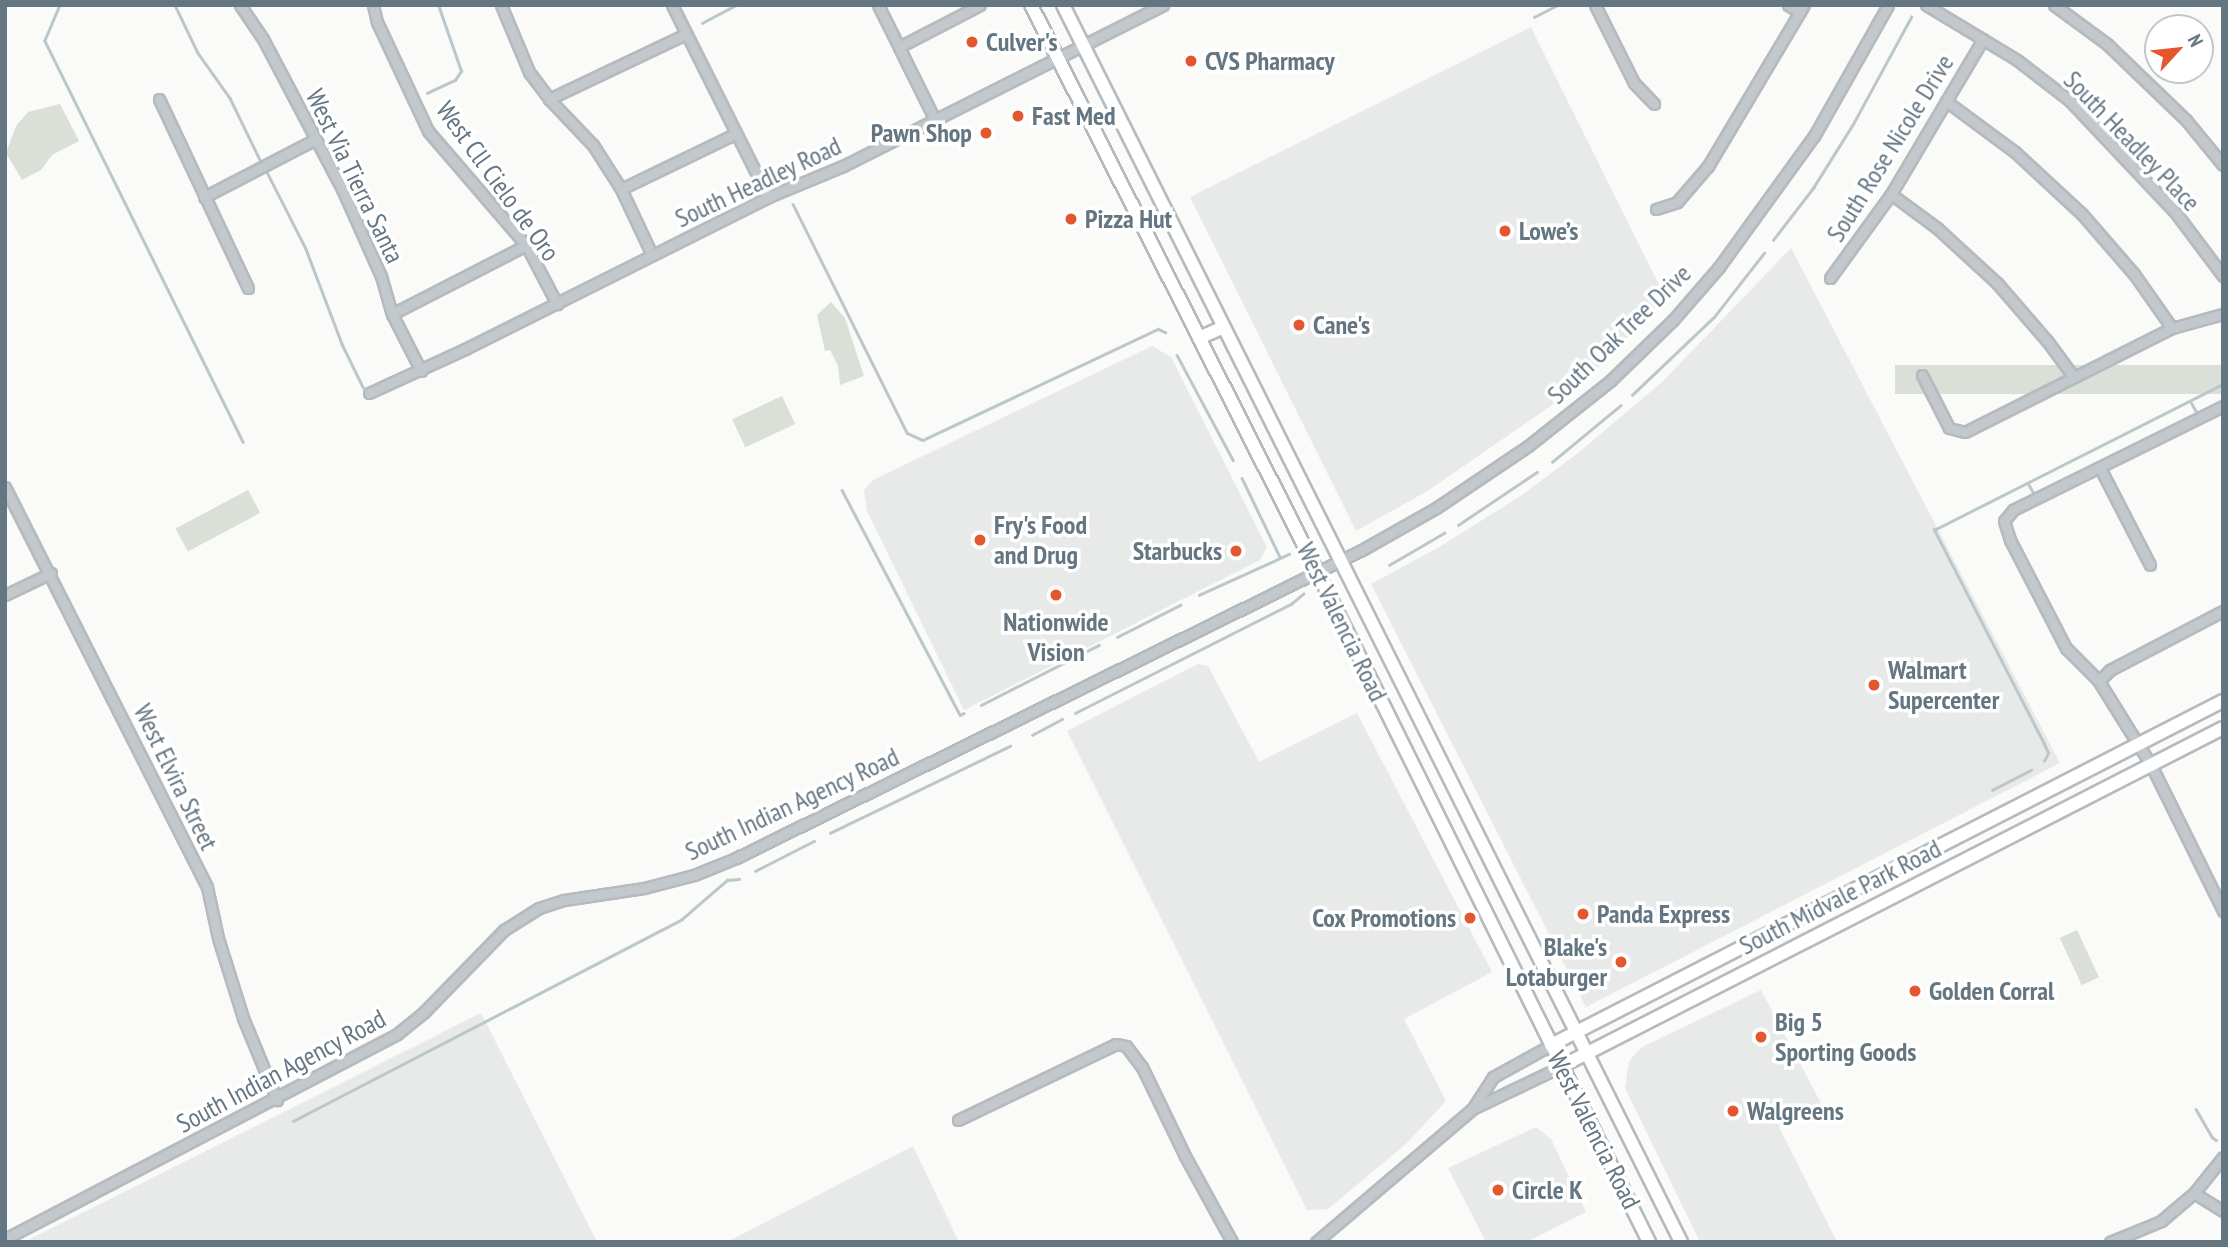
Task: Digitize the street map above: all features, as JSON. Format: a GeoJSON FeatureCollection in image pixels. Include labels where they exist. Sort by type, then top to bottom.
{"type":"FeatureCollection","features":[{"type":"Feature","properties":{"kind":"main road","name":"West Valencia Road"},"geometry":{"type":"LineString","coordinates":[[1031,5],[1317,571],[1649,1242]]}},
{"type":"Feature","properties":{"kind":"main road","name":"West Valencia Road"},"geometry":{"type":"LineString","coordinates":[[1063,5],[1574,1033],[1681,1242]]}},
{"type":"Feature","properties":{"kind":"main road"},"geometry":{"type":"LineString","coordinates":[[1199,338],[1224,327]]}},
{"type":"Feature","properties":{"kind":"main road","name":"South Midvale Park Road"},"geometry":{"type":"LineString","coordinates":[[1551,1045],[2141,749],[2223,701]]}},
{"type":"Feature","properties":{"kind":"main road","name":"South Midvale Park Road"},"geometry":{"type":"LineString","coordinates":[[1562,1066],[2223,728]]}},
{"type":"Feature","properties":{"kind":"main road"},"geometry":{"type":"LineString","coordinates":[[1430,800],[1454,789]]}},
{"type":"Feature","properties":{"kind":"street","name":"West Via Tierra Santa"},"geometry":{"type":"LineString","coordinates":[[240,5],[263,39],[342,189],[381,276],[392,314],[421,371]]}},
{"type":"Feature","properties":{"kind":"street","name":"West Cll Cielo de Oro"},"geometry":{"type":"LineString","coordinates":[[373,5],[377,22],[428,131],[526,245],[557,304]]}},
{"type":"Feature","properties":{"kind":"street"},"geometry":{"type":"LineString","coordinates":[[501,5],[529,72],[549,99],[593,145],[621,189],[652,255]]}},
{"type":"Feature","properties":{"kind":"street"},"geometry":{"type":"LineString","coordinates":[[671,5],[768,197]]}},
{"type":"Feature","properties":{"kind":"street"},"geometry":{"type":"LineString","coordinates":[[878,5],[935,120]]}},
{"type":"Feature","properties":{"kind":"street"},"geometry":{"type":"LineString","coordinates":[[898,47],[980,5]]}},
{"type":"Feature","properties":{"kind":"street","name":"South Headley Road"},"geometry":{"type":"LineString","coordinates":[[369,393],[421,371],[768,197],[843,166],[1163,5]]}},
{"type":"Feature","properties":{"kind":"street"},"geometry":{"type":"LineString","coordinates":[[1595,5],[1634,83],[1654,104]]}},
{"type":"Feature","properties":{"kind":"street"},"geometry":{"type":"LineString","coordinates":[[1656,209],[1677,202],[1708,166],[1802,9],[1788,5]]}},
{"type":"Feature","properties":{"kind":"street","name":"South Oak Tree Drive"},"geometry":{"type":"LineString","coordinates":[[1317,571],[1436,508],[1528,446],[1610,381],[1673,320],[1719,267],[1814,136],[1888,5]]}},
{"type":"Feature","properties":{"kind":"street","name":"South Headley Place"},"geometry":{"type":"LineString","coordinates":[[1926,5],[2017,60],[2069,100],[2175,212],[2223,276]]}},
{"type":"Feature","properties":{"kind":"street"},"geometry":{"type":"LineString","coordinates":[[2054,5],[2107,44],[2186,120],[2223,165]]}},
{"type":"Feature","properties":{"kind":"street"},"geometry":{"type":"LineString","coordinates":[[549,99],[686,34]]}},
{"type":"Feature","properties":{"kind":"street","name":"South Rose Nicole Drive"},"geometry":{"type":"LineString","coordinates":[[1830,278],[1891,194],[1983,39]]}},
{"type":"Feature","properties":{"kind":"street"},"geometry":{"type":"LineString","coordinates":[[159,99],[248,288]]}},
{"type":"Feature","properties":{"kind":"street"},"geometry":{"type":"LineString","coordinates":[[1946,101],[2015,152],[2081,214],[2134,274],[2172,328]]}},
{"type":"Feature","properties":{"kind":"street"},"geometry":{"type":"LineString","coordinates":[[621,189],[736,134]]}},
{"type":"Feature","properties":{"kind":"street"},"geometry":{"type":"LineString","coordinates":[[204,197],[316,139]]}},
{"type":"Feature","properties":{"kind":"street"},"geometry":{"type":"LineString","coordinates":[[1891,194],[1937,228],[1997,283],[2048,341],[2073,376]]}},
{"type":"Feature","properties":{"kind":"street"},"geometry":{"type":"LineString","coordinates":[[392,314],[526,245]]}},
{"type":"Feature","properties":{"kind":"street"},"geometry":{"type":"LineString","coordinates":[[1922,374],[1949,428],[1965,432],[2172,328],[2223,314]]}},
{"type":"Feature","properties":{"kind":"street"},"geometry":{"type":"LineString","coordinates":[[2223,406],[2013,510],[2004,521],[2010,540],[2066,648],[2099,681],[2151,765],[2223,911]]}},
{"type":"Feature","properties":{"kind":"street"},"geometry":{"type":"LineString","coordinates":[[2100,468],[2150,565]]}},
{"type":"Feature","properties":{"kind":"street","name":"West Elvira Street"},"geometry":{"type":"LineString","coordinates":[[5,487],[51,573],[207,887],[218,939],[243,1018],[277,1100]]}},
{"type":"Feature","properties":{"kind":"street","name":"South Indian Agency Road"},"geometry":{"type":"LineString","coordinates":[[5,1239],[277,1100],[397,1034],[424,1012],[504,930],[539,908],[564,900],[656,885],[694,875],[736,858],[1317,571]]}},
{"type":"Feature","properties":{"kind":"street"},"geometry":{"type":"LineString","coordinates":[[5,595],[51,573]]}},
{"type":"Feature","properties":{"kind":"street"},"geometry":{"type":"LineString","coordinates":[[2099,681],[2110,670],[2223,611]]}},
{"type":"Feature","properties":{"kind":"street"},"geometry":{"type":"LineString","coordinates":[[958,1120],[1116,1044],[1133,1051],[1232,1242]]}},
{"type":"Feature","properties":{"kind":"street","name":"South Midvale Park Road"},"geometry":{"type":"LineString","coordinates":[[1472,1109],[1493,1077],[1551,1045]]}},
{"type":"Feature","properties":{"kind":"street","name":"South Midvale Park Road"},"geometry":{"type":"LineString","coordinates":[[1316,1242],[1472,1109],[1562,1066]]}},
{"type":"Feature","properties":{"kind":"street"},"geometry":{"type":"LineString","coordinates":[[2110,1242],[2134,1239],[2161,1221],[2194,1193],[2223,1157]]}},
{"type":"Feature","properties":{"kind":"street"},"geometry":{"type":"LineString","coordinates":[[2194,1193],[2223,1211]]}},
{"type":"Feature","properties":{"kind":"shaded area"},"geometry":{"type":"Polygon","coordinates":[[[1531,27],[1665,297],[1607,360],[1555,403],[1429,490],[1356,531],[1190,197],[1531,27]]]}},
{"type":"Feature","properties":{"kind":"shaded area"},"geometry":{"type":"Polygon","coordinates":[[[60,104],[79,141],[52,155],[41,170],[22,180],[6,153],[16,126],[28,112],[60,104]]]}},
{"type":"Feature","properties":{"kind":"shaded area"},"geometry":{"type":"Polygon","coordinates":[[[1791,248],[2060,763],[1586,1007],[1371,584],[1441,546],[1522,495],[1578,453],[1662,382],[1791,248]]]}},
{"type":"Feature","properties":{"kind":"shaded area"},"geometry":{"type":"Polygon","coordinates":[[[831,302],[845,318],[864,376],[840,385],[838,366],[830,350],[825,351],[817,315],[831,302]]]}},
{"type":"Feature","properties":{"kind":"shaded area"},"geometry":{"type":"Polygon","coordinates":[[[1152,346],[1171,357],[1267,547],[1260,560],[964,710],[867,511],[864,490],[873,480],[1152,346]]]}},
{"type":"Feature","properties":{"kind":"shaded area"},"geometry":{"type":"Polygon","coordinates":[[[1895,365],[2223,365],[2223,394],[1895,394],[1895,365]]]}},
{"type":"Feature","properties":{"kind":"shaded area"},"geometry":{"type":"Polygon","coordinates":[[[782,396],[795,424],[745,447],[732,419],[782,396]]]}},
{"type":"Feature","properties":{"kind":"shaded area"},"geometry":{"type":"Polygon","coordinates":[[[248,490],[260,513],[188,551],[176,528],[248,490]]]}},
{"type":"Feature","properties":{"kind":"shaded area"},"geometry":{"type":"Polygon","coordinates":[[[1198,664],[1208,666],[1259,762],[1357,713],[1492,972],[1404,1019],[1446,1101],[1407,1143],[1328,1209],[1307,1210],[1067,731],[1198,664]]]}},
{"type":"Feature","properties":{"kind":"shaded area"},"geometry":{"type":"Polygon","coordinates":[[[2077,930],[2099,977],[2082,985],[2060,938],[2077,930]]]}},
{"type":"Feature","properties":{"kind":"shaded area"},"geometry":{"type":"Polygon","coordinates":[[[1761,990],[1822,1105],[1779,1127],[1837,1242],[1700,1242],[1625,1088],[1629,1061],[1642,1047],[1761,990]]]}},
{"type":"Feature","properties":{"kind":"shaded area"},"geometry":{"type":"Polygon","coordinates":[[[481,1013],[597,1242],[24,1242],[481,1013]]]}},
{"type":"Feature","properties":{"kind":"shaded area"},"geometry":{"type":"Polygon","coordinates":[[[1536,1127],[1551,1139],[1586,1212],[1527,1242],[1486,1242],[1448,1168],[1536,1127]]]}},
{"type":"Feature","properties":{"kind":"shaded area"},"geometry":{"type":"Polygon","coordinates":[[[913,1146],[959,1242],[727,1242],[913,1146]]]}},
{"type":"Feature","properties":{"kind":"waterway"},"geometry":{"type":"LineString","coordinates":[[60,5],[45,41],[243,442]]}},
{"type":"Feature","properties":{"kind":"waterway"},"geometry":{"type":"LineString","coordinates":[[175,5],[198,53],[230,98],[262,164]]}},
{"type":"Feature","properties":{"kind":"waterway"},"geometry":{"type":"LineString","coordinates":[[427,93],[455,80],[461,71],[438,5]]}},
{"type":"Feature","properties":{"kind":"waterway"},"geometry":{"type":"LineString","coordinates":[[702,23],[736,5]]}},
{"type":"Feature","properties":{"kind":"waterway"},"geometry":{"type":"LineString","coordinates":[[1534,17],[1558,5]]}},
{"type":"Feature","properties":{"kind":"waterway"},"geometry":{"type":"LineString","coordinates":[[1773,240],[1813,188],[1853,124],[1911,17]]}},
{"type":"Feature","properties":{"kind":"waterway"},"geometry":{"type":"LineString","coordinates":[[266,170],[306,249],[342,344],[363,387]]}},
{"type":"Feature","properties":{"kind":"waterway"},"geometry":{"type":"LineString","coordinates":[[793,204],[907,433],[923,440],[1158,329],[1165,332]]}},
{"type":"Feature","properties":{"kind":"waterway"},"geometry":{"type":"LineString","coordinates":[[1632,395],[1714,317],[1764,253]]}},
{"type":"Feature","properties":{"kind":"waterway"},"geometry":{"type":"LineString","coordinates":[[1177,355],[1233,460]]}},
{"type":"Feature","properties":{"kind":"waterway"},"geometry":{"type":"LineString","coordinates":[[2044,761],[2048,753],[2044,744],[1934,530],[2223,384]]}},
{"type":"Feature","properties":{"kind":"waterway"},"geometry":{"type":"LineString","coordinates":[[2191,402],[2196,411]]}},
{"type":"Feature","properties":{"kind":"waterway"},"geometry":{"type":"LineString","coordinates":[[1552,462],[1621,405]]}},
{"type":"Feature","properties":{"kind":"waterway"},"geometry":{"type":"LineString","coordinates":[[1458,525],[1537,472]]}},
{"type":"Feature","properties":{"kind":"waterway"},"geometry":{"type":"LineString","coordinates":[[1242,478],[1280,557]]}},
{"type":"Feature","properties":{"kind":"waterway"},"geometry":{"type":"LineString","coordinates":[[2028,483],[2035,495]]}},
{"type":"Feature","properties":{"kind":"waterway"},"geometry":{"type":"LineString","coordinates":[[842,490],[960,715],[964,713]]}},
{"type":"Feature","properties":{"kind":"waterway"},"geometry":{"type":"LineString","coordinates":[[1389,565],[1444,533]]}},
{"type":"Feature","properties":{"kind":"waterway"},"geometry":{"type":"LineString","coordinates":[[1199,595],[1289,554]]}},
{"type":"Feature","properties":{"kind":"waterway"},"geometry":{"type":"LineString","coordinates":[[1075,713],[1291,604],[1303,594]]}},
{"type":"Feature","properties":{"kind":"waterway"},"geometry":{"type":"LineString","coordinates":[[1117,637],[1180,605]]}},
{"type":"Feature","properties":{"kind":"waterway"},"geometry":{"type":"LineString","coordinates":[[981,705],[1099,645]]}},
{"type":"Feature","properties":{"kind":"waterway"},"geometry":{"type":"LineString","coordinates":[[1032,735],[1062,719]]}},
{"type":"Feature","properties":{"kind":"waterway"},"geometry":{"type":"LineString","coordinates":[[830,833],[1010,746]]}},
{"type":"Feature","properties":{"kind":"waterway"},"geometry":{"type":"LineString","coordinates":[[1992,790],[2031,770]]}},
{"type":"Feature","properties":{"kind":"waterway"},"geometry":{"type":"LineString","coordinates":[[755,871],[814,841]]}},
{"type":"Feature","properties":{"kind":"waterway"},"geometry":{"type":"LineString","coordinates":[[293,1121],[682,919],[727,880],[739,879]]}},
{"type":"Feature","properties":{"kind":"waterway"},"geometry":{"type":"LineString","coordinates":[[2196,1109],[2216,1140]]}},
{"type":"Feature","properties":{"kind":"place","name":"Culver's"},"geometry":{"type":"Point","coordinates":[972,42]}},
{"type":"Feature","properties":{"kind":"place","name":"CVS Pharmacy"},"geometry":{"type":"Point","coordinates":[1191,61]}},
{"type":"Feature","properties":{"kind":"place","name":"Fast Med"},"geometry":{"type":"Point","coordinates":[1018,116]}},
{"type":"Feature","properties":{"kind":"place","name":"Pawn Shop"},"geometry":{"type":"Point","coordinates":[986,133]}},
{"type":"Feature","properties":{"kind":"place","name":"Pizza Hut"},"geometry":{"type":"Point","coordinates":[1071,219]}},
{"type":"Feature","properties":{"kind":"place","name":"Lowe’s"},"geometry":{"type":"Point","coordinates":[1505,231]}},
{"type":"Feature","properties":{"kind":"place","name":"Cane's"},"geometry":{"type":"Point","coordinates":[1299,325]}},
{"type":"Feature","properties":{"kind":"place","name":"Fry's Food and Drug"},"geometry":{"type":"Point","coordinates":[980,540]}},
{"type":"Feature","properties":{"kind":"place","name":"Starbucks"},"geometry":{"type":"Point","coordinates":[1236,551]}},
{"type":"Feature","properties":{"kind":"place","name":"Nationwide Vision"},"geometry":{"type":"Point","coordinates":[1056,595]}},
{"type":"Feature","properties":{"kind":"place","name":"Walmart Supercenter"},"geometry":{"type":"Point","coordinates":[1874,685]}},
{"type":"Feature","properties":{"kind":"place","name":"Panda Express"},"geometry":{"type":"Point","coordinates":[1583,914]}},
{"type":"Feature","properties":{"kind":"place","name":"Cox Promotions"},"geometry":{"type":"Point","coordinates":[1470,918]}},
{"type":"Feature","properties":{"kind":"place","name":"Blake's Lotaburger"},"geometry":{"type":"Point","coordinates":[1621,962]}},
{"type":"Feature","properties":{"kind":"place","name":"Golden Corral"},"geometry":{"type":"Point","coordinates":[1915,991]}},
{"type":"Feature","properties":{"kind":"place","name":"Big 5 Sporting Goods"},"geometry":{"type":"Point","coordinates":[1761,1037]}},
{"type":"Feature","properties":{"kind":"place","name":"Walgreens"},"geometry":{"type":"Point","coordinates":[1733,1111]}},
{"type":"Feature","properties":{"kind":"place","name":"Circle K"},"geometry":{"type":"Point","coordinates":[1498,1190]}}]}
